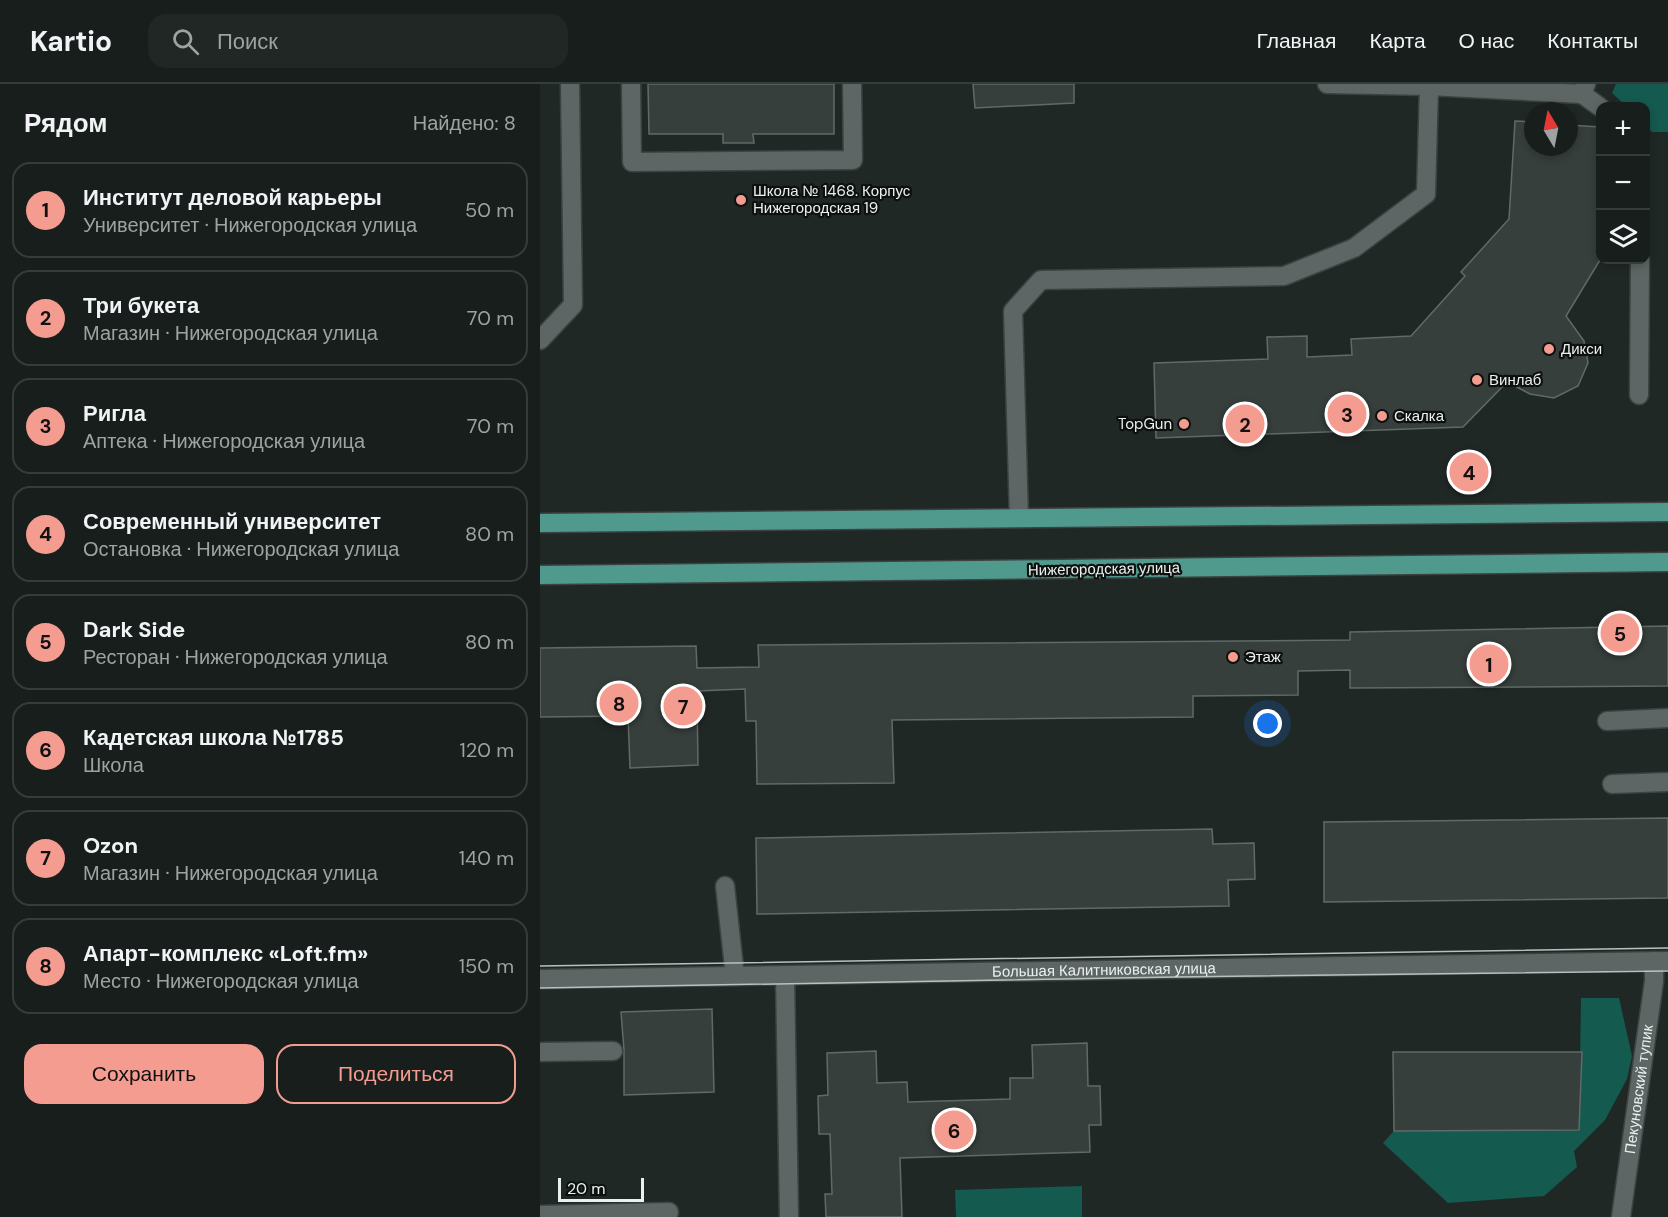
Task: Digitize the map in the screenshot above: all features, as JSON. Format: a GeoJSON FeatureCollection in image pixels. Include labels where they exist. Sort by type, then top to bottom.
{"type":"FeatureCollection","features":[{"type":"Feature","properties":{"kind":"main road"},"geometry":{"type":"LineString","coordinates":[[540,523],[1668,512]]}},
{"type":"Feature","properties":{"kind":"main road","name":"Нижегородская улица"},"geometry":{"type":"LineString","coordinates":[[540,575],[1668,562]]}},
{"type":"Feature","properties":{"kind":"street"},"geometry":{"type":"LineString","coordinates":[[540,340],[573,305],[570,84]]}},
{"type":"Feature","properties":{"kind":"street"},"geometry":{"type":"LineString","coordinates":[[631,84],[632,162],[853,160],[852,84]]}},
{"type":"Feature","properties":{"kind":"street"},"geometry":{"type":"LineString","coordinates":[[1327,84],[1584,89],[1596,102]]}},
{"type":"Feature","properties":{"kind":"street"},"geometry":{"type":"LineString","coordinates":[[1019,518],[1013,311],[1041,280],[1284,276],[1354,248],[1426,194],[1429,86]]}},
{"type":"Feature","properties":{"kind":"street"},"geometry":{"type":"LineString","coordinates":[[1639,395],[1640,264]]}},
{"type":"Feature","properties":{"kind":"street"},"geometry":{"type":"LineString","coordinates":[[1607,721],[1668,718]]}},
{"type":"Feature","properties":{"kind":"street"},"geometry":{"type":"LineString","coordinates":[[1612,784],[1668,782]]}},
{"type":"Feature","properties":{"kind":"street"},"geometry":{"type":"LineString","coordinates":[[725,886],[735,976]]}},
{"type":"Feature","properties":{"kind":"street","name":"Большая Калитниковская улица"},"geometry":{"type":"LineString","coordinates":[[540,979],[1661,961]]}},
{"type":"Feature","properties":{"kind":"street","name":"Пекуновский тупик"},"geometry":{"type":"LineString","coordinates":[[1621,1217],[1654,981],[1661,961]]}},
{"type":"Feature","properties":{"kind":"street"},"geometry":{"type":"LineString","coordinates":[[785,975],[789,1217]]}},
{"type":"Feature","properties":{"kind":"street"},"geometry":{"type":"LineString","coordinates":[[540,1052],[614,1051]]}},
{"type":"Feature","properties":{"kind":"street"},"geometry":{"type":"LineString","coordinates":[[540,1215],[669,1212]]}},
{"type":"Feature","properties":{"kind":"green space"},"geometry":{"type":"Polygon","coordinates":[[[1616,84],[1668,84],[1668,132],[1650,130],[1650,102],[1622,102],[1612,93],[1616,84]]]}},
{"type":"Feature","properties":{"kind":"green space"},"geometry":{"type":"Polygon","coordinates":[[[1581,998],[1619,998],[1632,1056],[1627,1079],[1605,1120],[1574,1151],[1577,1167],[1544,1196],[1448,1203],[1383,1143],[1394,1131],[1579,1130],[1581,998]]]}},
{"type":"Feature","properties":{"kind":"green space"},"geometry":{"type":"Polygon","coordinates":[[[1082,1186],[1082,1217],[956,1217],[955,1190],[1082,1186]]]}},
{"type":"Feature","properties":{"kind":"building"},"geometry":{"type":"Polygon","coordinates":[[[648,84],[834,84],[834,134],[753,134],[754,143],[723,143],[723,134],[649,134],[648,84]]]}},
{"type":"Feature","properties":{"kind":"building"},"geometry":{"type":"Polygon","coordinates":[[[973,84],[1074,84],[1074,103],[975,108],[973,84]]]}},
{"type":"Feature","properties":{"kind":"building"},"geometry":{"type":"Polygon","coordinates":[[[1515,121],[1524,122],[1524,156],[1578,156],[1578,126],[1596,127],[1598,264],[1566,316],[1584,341],[1588,363],[1578,386],[1554,398],[1530,394],[1507,382],[1463,427],[1156,438],[1154,363],[1268,359],[1267,337],[1307,336],[1307,357],[1352,355],[1351,339],[1411,336],[1465,276],[1461,272],[1509,219],[1515,121]]]}},
{"type":"Feature","properties":{"kind":"building"},"geometry":{"type":"Polygon","coordinates":[[[1668,626],[1668,686],[1350,688],[1350,670],[1298,671],[1298,695],[1193,696],[1193,717],[892,720],[894,783],[757,784],[756,721],[746,721],[745,689],[697,691],[698,765],[630,768],[628,716],[540,717],[540,648],[696,646],[697,668],[759,667],[758,645],[1350,640],[1350,632],[1668,626]]]}},
{"type":"Feature","properties":{"kind":"building"},"geometry":{"type":"Polygon","coordinates":[[[1668,818],[1668,898],[1324,902],[1324,822],[1668,818]]]}},
{"type":"Feature","properties":{"kind":"building"},"geometry":{"type":"Polygon","coordinates":[[[1212,829],[1213,844],[1254,843],[1255,879],[1228,880],[1229,906],[757,914],[756,838],[1212,829]]]}},
{"type":"Feature","properties":{"kind":"building"},"geometry":{"type":"Polygon","coordinates":[[[712,1009],[714,1092],[624,1095],[621,1012],[712,1009]]]}},
{"type":"Feature","properties":{"kind":"building"},"geometry":{"type":"Polygon","coordinates":[[[1087,1043],[1088,1086],[1100,1086],[1101,1125],[1089,1125],[1090,1152],[900,1158],[902,1217],[826,1217],[825,1194],[832,1194],[830,1134],[819,1134],[818,1096],[828,1095],[827,1053],[876,1051],[877,1083],[907,1082],[908,1102],[1010,1099],[1010,1078],[1033,1078],[1032,1045],[1087,1043]]]}},
{"type":"Feature","properties":{"kind":"building"},"geometry":{"type":"Polygon","coordinates":[[[1393,1052],[1582,1052],[1579,1130],[1394,1131],[1393,1052]]]}},
{"type":"Feature","properties":{"kind":"tram line"},"geometry":{"type":"LineString","coordinates":[[540,966],[1668,948]]}},
{"type":"Feature","properties":{"kind":"tram line"},"geometry":{"type":"LineString","coordinates":[[540,988],[1668,971]]}},
{"type":"Feature","properties":{"kind":"place","name":"Школа № 1468. Корпус Нижегородская 19"},"geometry":{"type":"Point","coordinates":[741,200]}},
{"type":"Feature","properties":{"kind":"place","name":"Дикси"},"geometry":{"type":"Point","coordinates":[1549,349]}},
{"type":"Feature","properties":{"kind":"place","name":"Винлаб"},"geometry":{"type":"Point","coordinates":[1477,380]}},
{"type":"Feature","properties":{"kind":"place","name":"Ригла"},"geometry":{"type":"Point","coordinates":[1347,414]}},
{"type":"Feature","properties":{"kind":"place","name":"Скалка"},"geometry":{"type":"Point","coordinates":[1382,416]}},
{"type":"Feature","properties":{"kind":"place","name":"TopGun"},"geometry":{"type":"Point","coordinates":[1184,424]}},
{"type":"Feature","properties":{"kind":"place","name":"Три букета"},"geometry":{"type":"Point","coordinates":[1245,424]}},
{"type":"Feature","properties":{"kind":"place","name":"Современный университет"},"geometry":{"type":"Point","coordinates":[1469,472]}},
{"type":"Feature","properties":{"kind":"place","name":"Dark Side"},"geometry":{"type":"Point","coordinates":[1620,633]}},
{"type":"Feature","properties":{"kind":"place","name":"Этаж"},"geometry":{"type":"Point","coordinates":[1233,657]}},
{"type":"Feature","properties":{"kind":"place","name":"Институт деловой карьеры"},"geometry":{"type":"Point","coordinates":[1489,664]}},
{"type":"Feature","properties":{"kind":"place","name":"Апарт-комплекс «Loft.fm»"},"geometry":{"type":"Point","coordinates":[619,703]}},
{"type":"Feature","properties":{"kind":"place","name":"Ozon"},"geometry":{"type":"Point","coordinates":[683,706]}},
{"type":"Feature","properties":{"kind":"place","name":"Кадетская школа №1785"},"geometry":{"type":"Point","coordinates":[954,1130]}}]}
